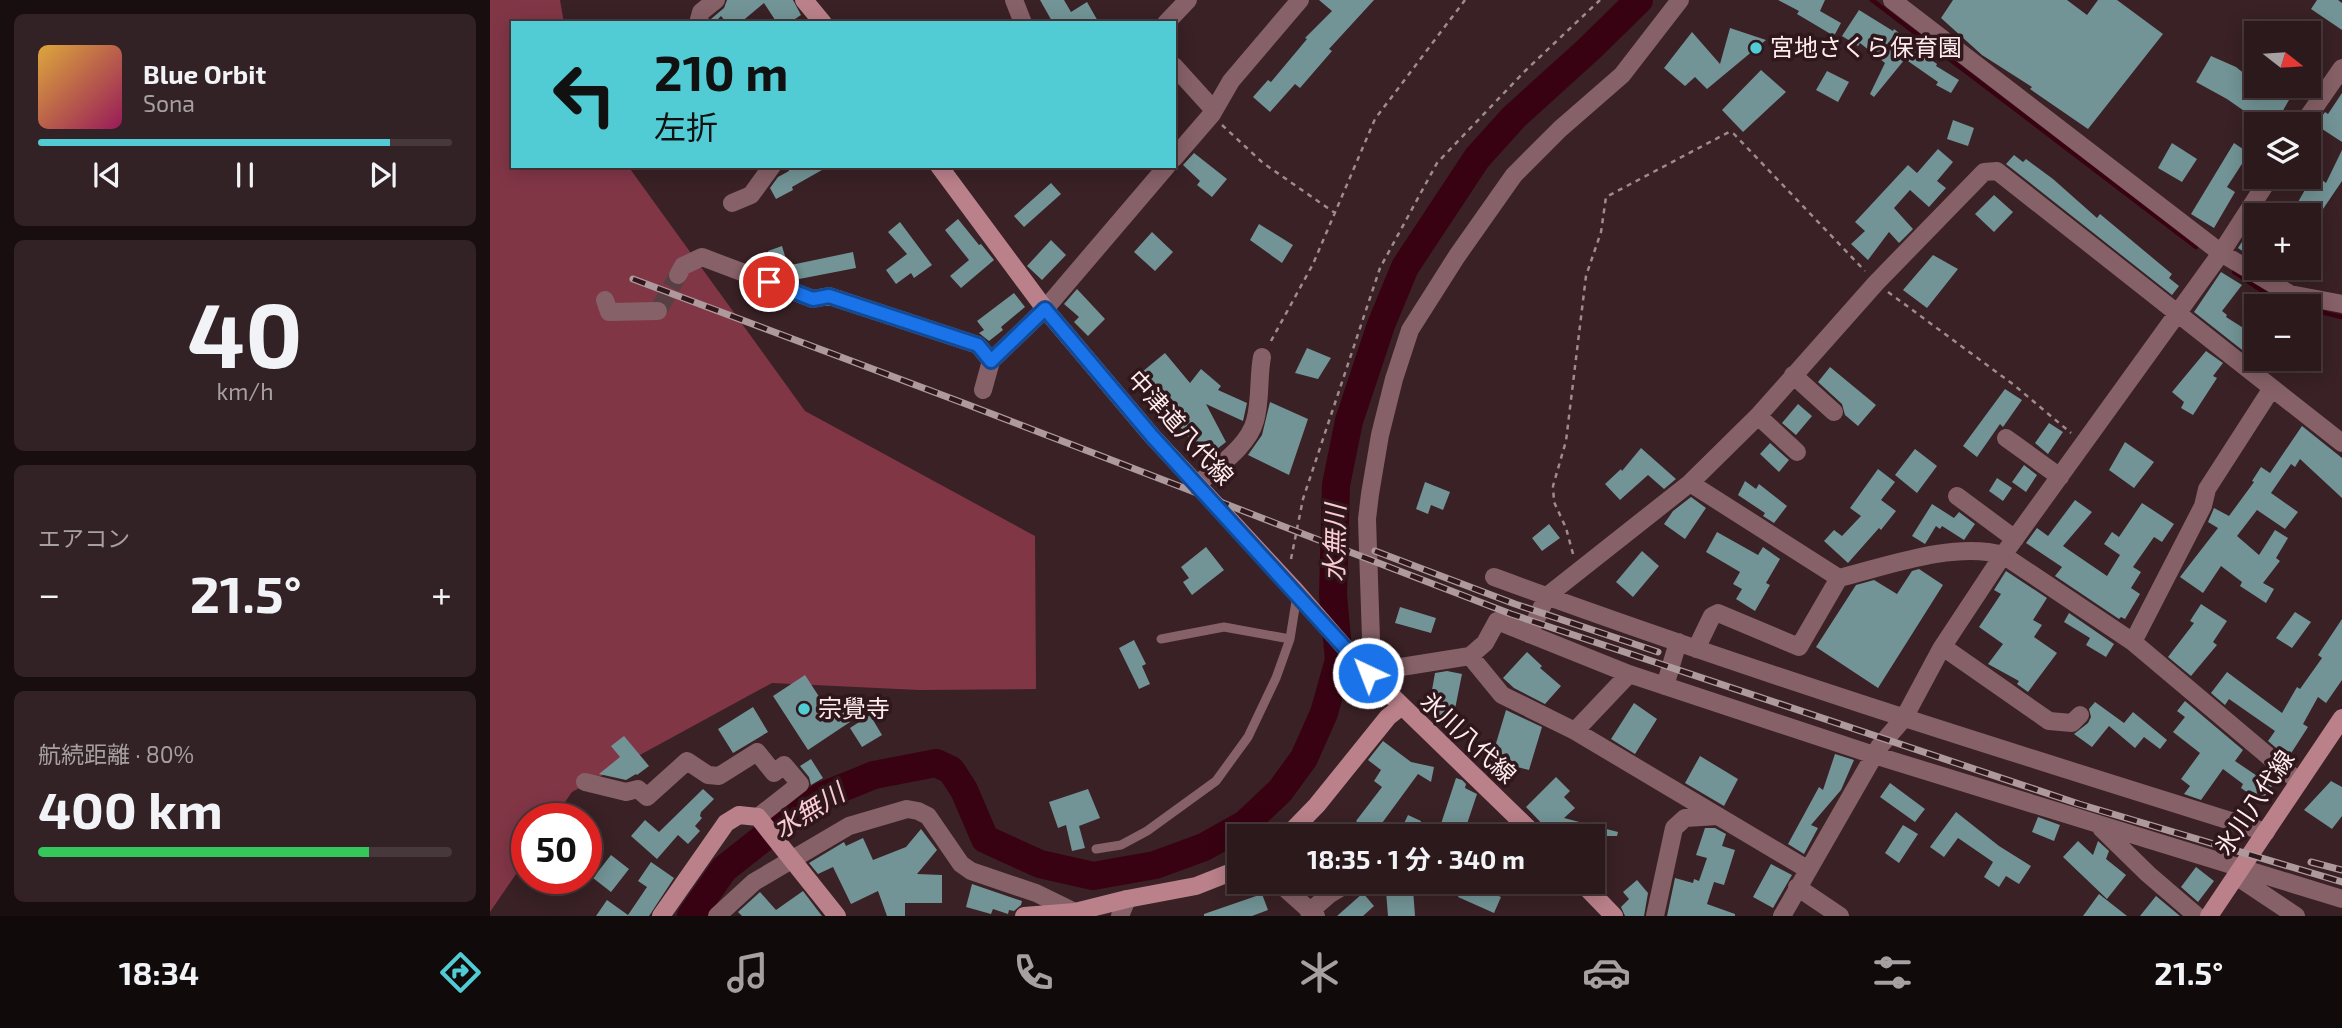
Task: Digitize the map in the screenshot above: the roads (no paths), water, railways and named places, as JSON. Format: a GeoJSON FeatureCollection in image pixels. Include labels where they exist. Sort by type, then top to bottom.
{"type":"FeatureCollection","features":[{"type":"Feature","properties":{"kind":"main road"},"geometry":{"type":"LineString","coordinates":[[804,0],[821,21]]}},
{"type":"Feature","properties":{"kind":"main road","name":"中津道八代線"},"geometry":{"type":"LineString","coordinates":[[940,168],[1045,309],[1152,436],[1368,673],[1402,706]]}},
{"type":"Feature","properties":{"kind":"main road","name":"氷川八代線"},"geometry":{"type":"LineString","coordinates":[[1306,824],[1388,717],[1402,706],[1524,824]]}},
{"type":"Feature","properties":{"kind":"main road","name":"氷川八代線"},"geometry":{"type":"LineString","coordinates":[[2209,916],[2342,718]]}},
{"type":"Feature","properties":{"kind":"main road"},"geometry":{"type":"LineString","coordinates":[[661,916],[726,823],[739,815],[761,820],[837,916]]}},
{"type":"Feature","properties":{"kind":"main road"},"geometry":{"type":"LineString","coordinates":[[1024,916],[1075,912],[1196,886],[1227,874]]}},
{"type":"Feature","properties":{"kind":"main road"},"geometry":{"type":"LineString","coordinates":[[1593,894],[1614,916]]}},
{"type":"Feature","properties":{"kind":"street"},"geometry":{"type":"LineString","coordinates":[[699,21],[701,12],[716,0]]}},
{"type":"Feature","properties":{"kind":"street"},"geometry":{"type":"LineString","coordinates":[[1014,0],[1022,21]]}},
{"type":"Feature","properties":{"kind":"street"},"geometry":{"type":"LineString","coordinates":[[1169,21],[1188,0]]}},
{"type":"Feature","properties":{"kind":"street"},"geometry":{"type":"LineString","coordinates":[[1176,156],[1212,111],[1231,81],[1300,0]]}},
{"type":"Feature","properties":{"kind":"street"},"geometry":{"type":"LineString","coordinates":[[1680,0],[1622,75],[1560,129],[1514,176],[1457,256],[1410,330],[1380,435],[1370,494],[1367,519],[1371,639],[1368,673],[1470,656],[1485,643],[1497,621],[1629,674],[1874,755],[2099,825],[2238,873],[2342,899]]}},
{"type":"Feature","properties":{"kind":"street"},"geometry":{"type":"LineString","coordinates":[[1892,0],[2221,253],[2290,294],[2342,304]]}},
{"type":"Feature","properties":{"kind":"street"},"geometry":{"type":"LineString","coordinates":[[1176,68],[1212,111]]}},
{"type":"Feature","properties":{"kind":"street"},"geometry":{"type":"LineString","coordinates":[[2311,112],[2342,68]]}},
{"type":"Feature","properties":{"kind":"street"},"geometry":{"type":"LineString","coordinates":[[732,203],[751,195],[771,168]]}},
{"type":"Feature","properties":{"kind":"street"},"geometry":{"type":"LineString","coordinates":[[983,390],[991,361],[1045,309],[1165,168]]}},
{"type":"Feature","properties":{"kind":"street"},"geometry":{"type":"LineString","coordinates":[[1529,634],[1547,597],[1690,483],[1758,416],[1876,283],[1984,172],[1997,172],[2342,443]]}},
{"type":"Feature","properties":{"kind":"street"},"geometry":{"type":"LineString","coordinates":[[1782,916],[1874,755],[1904,718],[1943,647],[2003,555],[2221,253],[2262,189]]}},
{"type":"Feature","properties":{"kind":"street"},"geometry":{"type":"LineString","coordinates":[[678,275],[683,266],[702,257],[813,299],[829,296],[978,345],[991,361]]}},
{"type":"Feature","properties":{"kind":"street"},"geometry":{"type":"LineString","coordinates":[[605,300],[609,312],[658,311]]}},
{"type":"Feature","properties":{"kind":"street"},"geometry":{"type":"LineString","coordinates":[[1197,485],[1242,444],[1255,423],[1262,357]]}},
{"type":"Feature","properties":{"kind":"street"},"geometry":{"type":"LineString","coordinates":[[1793,375],[1834,412]]}},
{"type":"Feature","properties":{"kind":"street"},"geometry":{"type":"LineString","coordinates":[[2133,642],[2203,506],[2207,489],[2272,388]]}},
{"type":"Feature","properties":{"kind":"street"},"geometry":{"type":"LineString","coordinates":[[1758,416],[1797,452]]}},
{"type":"Feature","properties":{"kind":"street"},"geometry":{"type":"LineString","coordinates":[[2006,438],[2060,477]]}},
{"type":"Feature","properties":{"kind":"street"},"geometry":{"type":"LineString","coordinates":[[1690,483],[1839,578],[1942,553],[1991,552],[2003,555],[2133,642],[2298,782]]}},
{"type":"Feature","properties":{"kind":"street"},"geometry":{"type":"LineString","coordinates":[[1957,496],[2015,539]]}},
{"type":"Feature","properties":{"kind":"street"},"geometry":{"type":"LineString","coordinates":[[1494,577],[1696,649],[1904,718],[2266,832]]}},
{"type":"Feature","properties":{"kind":"street"},"geometry":{"type":"LineString","coordinates":[[1696,649],[1712,616],[1718,612],[1799,647],[1839,578]]}},
{"type":"Feature","properties":{"kind":"street"},"geometry":{"type":"LineString","coordinates":[[1665,686],[1678,642]]}},
{"type":"Feature","properties":{"kind":"street"},"geometry":{"type":"LineString","coordinates":[[1943,647],[2049,721],[2072,723],[2080,715]]}},
{"type":"Feature","properties":{"kind":"street"},"geometry":{"type":"LineString","coordinates":[[1470,656],[1502,695],[1575,732],[1807,869]]}},
{"type":"Feature","properties":{"kind":"street"},"geometry":{"type":"LineString","coordinates":[[1575,732],[1629,674]]}},
{"type":"Feature","properties":{"kind":"street"},"geometry":{"type":"LineString","coordinates":[[585,782],[626,792],[638,789],[647,797],[687,761],[708,775],[719,776],[757,752],[774,773],[784,765],[800,785],[761,820]]}},
{"type":"Feature","properties":{"kind":"street"},"geometry":{"type":"LineString","coordinates":[[717,916],[754,882],[791,857],[849,826],[896,811],[918,810],[928,816],[961,864],[971,871],[1036,893],[1075,912]]}},
{"type":"Feature","properties":{"kind":"street"},"geometry":{"type":"LineString","coordinates":[[1655,916],[1674,828],[1685,818],[1718,816]]}},
{"type":"Feature","properties":{"kind":"street"},"geometry":{"type":"LineString","coordinates":[[2099,825],[2148,874],[2197,916]]}},
{"type":"Feature","properties":{"kind":"street"},"geometry":{"type":"LineString","coordinates":[[2238,873],[2296,916]]}},
{"type":"Feature","properties":{"kind":"street"},"geometry":{"type":"LineString","coordinates":[[1196,886],[1227,881]]}},
{"type":"Feature","properties":{"kind":"street"},"geometry":{"type":"LineString","coordinates":[[1797,887],[1840,916]]}},
{"type":"Feature","properties":{"kind":"street"},"geometry":{"type":"LineString","coordinates":[[1291,894],[1312,914],[1330,894]]}},
{"type":"Feature","properties":{"kind":"street"},"geometry":{"type":"LineString","coordinates":[[1120,916],[1127,899]]}},
{"type":"Feature","properties":{"kind":"lane"},"geometry":{"type":"LineString","coordinates":[[1096,849],[1121,845],[1147,831],[1216,781],[1248,737],[1276,678],[1290,639],[1295,591]]}},
{"type":"Feature","properties":{"kind":"lane"},"geometry":{"type":"LineString","coordinates":[[1161,639],[1224,628],[1290,639]]}},
{"type":"Feature","properties":{"kind":"waterway","name":"水無川"},"geometry":{"type":"LineString","coordinates":[[691,916],[724,869],[791,816],[822,796],[874,775],[936,763],[951,770],[964,790],[985,839],[1040,864],[1093,876],[1155,865],[1204,847],[1245,824],[1280,791],[1304,758],[1324,713],[1339,660],[1333,595],[1336,485],[1349,421],[1381,325],[1405,267],[1477,158],[1514,117],[1639,0]]}},
{"type":"Feature","properties":{"kind":"waterway"},"geometry":{"type":"LineString","coordinates":[[1872,0],[2196,247]]}},
{"type":"Feature","properties":{"kind":"waterway"},"geometry":{"type":"LineString","coordinates":[[2234,272],[2267,294]]}},
{"type":"Feature","properties":{"kind":"waterway"},"geometry":{"type":"LineString","coordinates":[[2321,312],[2342,317]]}},
{"type":"Feature","properties":{"kind":"tunnel"},"geometry":{"type":"LineString","coordinates":[[658,311],[678,275]]}},
{"type":"Feature","properties":{"kind":"railway"},"geometry":{"type":"LineString","coordinates":[[633,279],[1511,614],[2079,804],[2342,882]]}},
{"type":"Feature","properties":{"kind":"railway"},"geometry":{"type":"LineString","coordinates":[[1375,551],[1515,604],[1658,652]]}},
{"type":"Feature","properties":{"kind":"railway"},"geometry":{"type":"LineString","coordinates":[[2311,862],[2342,870]]}},
{"type":"Feature","properties":{"kind":"place","name":"宮地さくら保育園"},"geometry":{"type":"Point","coordinates":[1756,48]}},
{"type":"Feature","properties":{"kind":"place","name":"宗覺寺"},"geometry":{"type":"Point","coordinates":[804,709]}}]}
